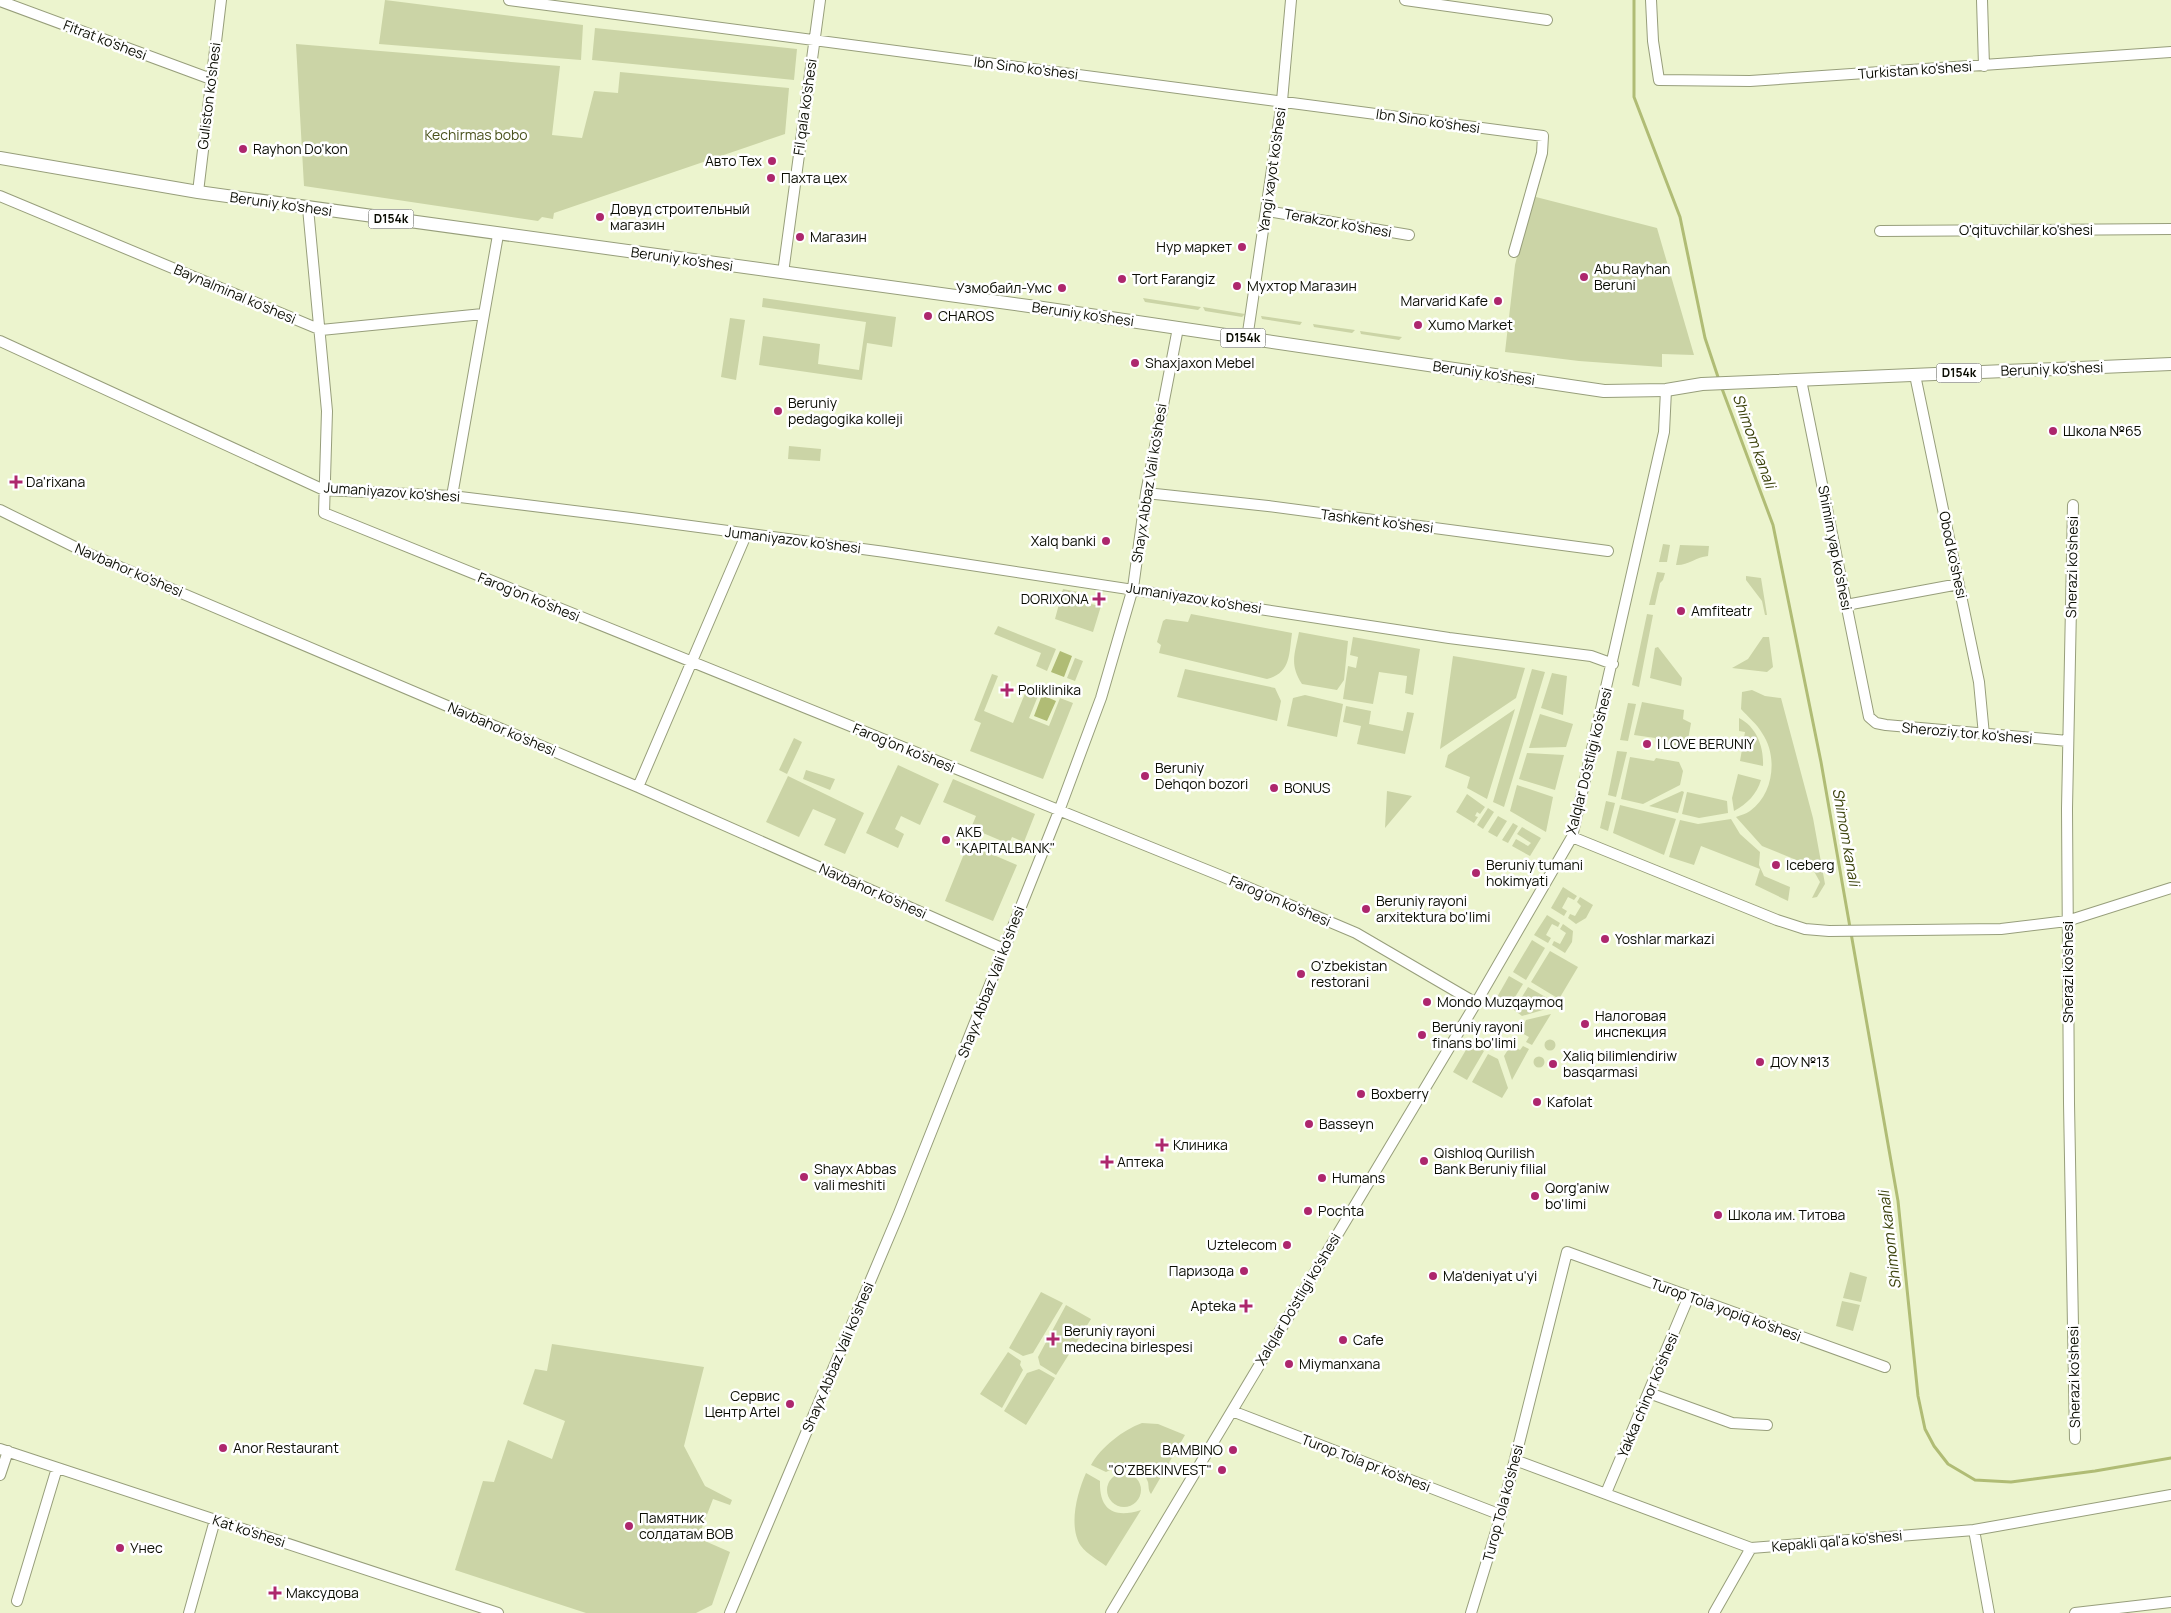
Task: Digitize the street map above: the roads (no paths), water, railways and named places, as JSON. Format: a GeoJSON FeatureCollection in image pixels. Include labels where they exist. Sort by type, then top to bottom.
{"type":"FeatureCollection","features":[{"type":"Feature","properties":{"kind":"main road","name":"Beruniy ko'shesi"},"geometry":{"type":"LineString","coordinates":[[0,158],[198,192],[308,208],[1178,328],[1604,391],[1666,390],[1702,384],[2171,364]]}},
{"type":"Feature","properties":{"kind":"street","name":"Fitrat ko'shesi"},"geometry":{"type":"LineString","coordinates":[[0,0],[20,4],[211,79]]}},
{"type":"Feature","properties":{"kind":"street","name":"Guliston ko'shesi"},"geometry":{"type":"LineString","coordinates":[[198,192],[220,0]]}},
{"type":"Feature","properties":{"kind":"street","name":"Ibn Sino ko'shesi"},"geometry":{"type":"LineString","coordinates":[[509,0],[1543,136],[1542,153],[1514,252]]}},
{"type":"Feature","properties":{"kind":"street","name":"Fil qala ko'shesi"},"geometry":{"type":"LineString","coordinates":[[783,273],[820,0]]}},
{"type":"Feature","properties":{"kind":"street","name":"Yangi xayot ko'shesi"},"geometry":{"type":"LineString","coordinates":[[1247,339],[1282,101],[1291,0]]}},
{"type":"Feature","properties":{"kind":"street"},"geometry":{"type":"LineString","coordinates":[[1405,0],[1547,20]]}},
{"type":"Feature","properties":{"kind":"street","name":"Turkistan ko'shesi"},"geometry":{"type":"LineString","coordinates":[[1651,0],[1653,41],[1659,80],[1750,81],[2171,52]]}},
{"type":"Feature","properties":{"kind":"street"},"geometry":{"type":"LineString","coordinates":[[1982,0],[1984,66]]}},
{"type":"Feature","properties":{"kind":"street","name":"Baynalminal ko'shesi"},"geometry":{"type":"LineString","coordinates":[[0,196],[321,330],[483,314]]}},
{"type":"Feature","properties":{"kind":"street"},"geometry":{"type":"LineString","coordinates":[[308,208],[321,330],[327,411],[324,490]]}},
{"type":"Feature","properties":{"kind":"street","name":"Terakzor ko'shesi"},"geometry":{"type":"LineString","coordinates":[[1267,211],[1409,235]]}},
{"type":"Feature","properties":{"kind":"street","name":"O'qituvchilar ko'shesi"},"geometry":{"type":"LineString","coordinates":[[1880,231],[2171,229]]}},
{"type":"Feature","properties":{"kind":"street"},"geometry":{"type":"LineString","coordinates":[[452,496],[498,234]]}},
{"type":"Feature","properties":{"kind":"street","name":"Shayx Abbaz Vali ko'shesi"},"geometry":{"type":"LineString","coordinates":[[730,1613],[896,1222],[1059,811],[1101,698],[1133,588],[1146,493],[1178,328]]}},
{"type":"Feature","properties":{"kind":"street","name":"Jumaniyazov ko'shesi"},"geometry":{"type":"LineString","coordinates":[[0,341],[324,490],[452,496],[886,552],[1133,588],[1449,638],[1591,656],[1613,664]]}},
{"type":"Feature","properties":{"kind":"street","name":"Obod ko'shesi"},"geometry":{"type":"LineString","coordinates":[[1915,375],[1979,682],[1984,736]]}},
{"type":"Feature","properties":{"kind":"street","name":"Shimim yap ko'shesi"},"geometry":{"type":"LineString","coordinates":[[1801,380],[1869,717]]}},
{"type":"Feature","properties":{"kind":"street","name":"Xalqlar Do'stligi ko'shesi"},"geometry":{"type":"LineString","coordinates":[[1111,1613],[1476,1003],[1572,837],[1613,664],[1664,432],[1666,390]]}},
{"type":"Feature","properties":{"kind":"street","name":"Farog'on ko'shesi"},"geometry":{"type":"LineString","coordinates":[[324,490],[324,513],[1219,875],[1356,933],[1476,1003]]}},
{"type":"Feature","properties":{"kind":"street","name":"Tashkent ko'shesi"},"geometry":{"type":"LineString","coordinates":[[1146,493],[1268,506],[1608,552]]}},
{"type":"Feature","properties":{"kind":"street","name":"Sherazi ko'shesi"},"geometry":{"type":"LineString","coordinates":[[2073,505],[2068,741],[2067,921],[2076,1439]]}},
{"type":"Feature","properties":{"kind":"street","name":"Navbahor ko'shesi"},"geometry":{"type":"LineString","coordinates":[[0,510],[87,553],[638,787],[1004,949]]}},
{"type":"Feature","properties":{"kind":"street"},"geometry":{"type":"LineString","coordinates":[[638,787],[746,535]]}},
{"type":"Feature","properties":{"kind":"street"},"geometry":{"type":"LineString","coordinates":[[1846,605],[1959,584]]}},
{"type":"Feature","properties":{"kind":"street","name":"Sheroziy tor ko'shesi"},"geometry":{"type":"LineString","coordinates":[[1869,717],[1876,723],[1886,725],[1984,736],[2068,741]]}},
{"type":"Feature","properties":{"kind":"street"},"geometry":{"type":"LineString","coordinates":[[1572,837],[1777,920],[1805,929],[1836,932],[2001,929],[2067,921],[2171,888]]}},
{"type":"Feature","properties":{"kind":"street","name":"Turop Tola yopiq ko'shesi"},"geometry":{"type":"LineString","coordinates":[[1567,1252],[1885,1367]]}},
{"type":"Feature","properties":{"kind":"street","name":"Turop Tola ko'shesi"},"geometry":{"type":"LineString","coordinates":[[1472,1613],[1501,1515],[1567,1252]]}},
{"type":"Feature","properties":{"kind":"street","name":"Yakka chinor ko'shesi"},"geometry":{"type":"LineString","coordinates":[[1606,1493],[1689,1296]]}},
{"type":"Feature","properties":{"kind":"street"},"geometry":{"type":"LineString","coordinates":[[1649,1393],[1732,1423],[1767,1425]]}},
{"type":"Feature","properties":{"kind":"street","name":"Turop Tola pr ko'shesi"},"geometry":{"type":"LineString","coordinates":[[1232,1410],[1501,1515]]}},
{"type":"Feature","properties":{"kind":"street"},"geometry":{"type":"LineString","coordinates":[[0,1475],[4,1450]]}},
{"type":"Feature","properties":{"kind":"street","name":"Kat ko'shesi"},"geometry":{"type":"LineString","coordinates":[[4,1450],[498,1613]]}},
{"type":"Feature","properties":{"kind":"street","name":"Kepakli qal'a ko'shesi"},"geometry":{"type":"LineString","coordinates":[[1515,1460],[1751,1548],[1974,1530],[2171,1495]]}},
{"type":"Feature","properties":{"kind":"street"},"geometry":{"type":"LineString","coordinates":[[17,1601],[57,1468]]}},
{"type":"Feature","properties":{"kind":"street"},"geometry":{"type":"LineString","coordinates":[[189,1613],[215,1520]]}},
{"type":"Feature","properties":{"kind":"street"},"geometry":{"type":"LineString","coordinates":[[1974,1530],[1989,1613]]}},
{"type":"Feature","properties":{"kind":"street"},"geometry":{"type":"LineString","coordinates":[[1714,1613],[1751,1548]]}},
{"type":"Feature","properties":{"kind":"street"},"geometry":{"type":"LineString","coordinates":[[2075,1613],[2171,1602]]}},
{"type":"Feature","properties":{"kind":"waterway","name":"Shimom kanali"},"geometry":{"type":"LineString","coordinates":[[1634,0],[1634,97],[1680,217],[1705,338],[1719,380]]}},
{"type":"Feature","properties":{"kind":"waterway","name":"Shimom kanali"},"geometry":{"type":"LineString","coordinates":[[1721,386],[1773,525],[1821,762],[1898,1201],[1918,1396],[1925,1429],[1934,1446],[1948,1464],[1975,1480],[2011,1482],[2095,1471],[2171,1458]]}},
{"type":"Feature","properties":{"kind":"place","name":"Rayhon Do'kon"},"geometry":{"type":"Point","coordinates":[243,149]}},
{"type":"Feature","properties":{"kind":"place","name":"Авто Тех"},"geometry":{"type":"Point","coordinates":[772,161]}},
{"type":"Feature","properties":{"kind":"place","name":"Пахта цех"},"geometry":{"type":"Point","coordinates":[771,178]}},
{"type":"Feature","properties":{"kind":"place","name":"Довуд строительный магазин"},"geometry":{"type":"Point","coordinates":[600,217]}},
{"type":"Feature","properties":{"kind":"place","name":"Магазин"},"geometry":{"type":"Point","coordinates":[800,237]}},
{"type":"Feature","properties":{"kind":"place","name":"Нур маркет"},"geometry":{"type":"Point","coordinates":[1242,247]}},
{"type":"Feature","properties":{"kind":"place","name":"Abu Rayhan Beruni"},"geometry":{"type":"Point","coordinates":[1584,277]}},
{"type":"Feature","properties":{"kind":"place","name":"Tort Farangiz"},"geometry":{"type":"Point","coordinates":[1122,279]}},
{"type":"Feature","properties":{"kind":"place","name":"Мухтор Магазин"},"geometry":{"type":"Point","coordinates":[1237,286]}},
{"type":"Feature","properties":{"kind":"place","name":"Узмобайл-Умс"},"geometry":{"type":"Point","coordinates":[1062,288]}},
{"type":"Feature","properties":{"kind":"place","name":"Marvarid Kafe"},"geometry":{"type":"Point","coordinates":[1498,301]}},
{"type":"Feature","properties":{"kind":"place","name":"CHAROS"},"geometry":{"type":"Point","coordinates":[928,316]}},
{"type":"Feature","properties":{"kind":"place","name":"Xumo Market"},"geometry":{"type":"Point","coordinates":[1418,325]}},
{"type":"Feature","properties":{"kind":"place","name":"Shaxjaxon Mebel"},"geometry":{"type":"Point","coordinates":[1135,363]}},
{"type":"Feature","properties":{"kind":"place","name":"Beruniy pedagogika kolleji"},"geometry":{"type":"Point","coordinates":[778,411]}},
{"type":"Feature","properties":{"kind":"place","name":"Школа №65"},"geometry":{"type":"Point","coordinates":[2053,431]}},
{"type":"Feature","properties":{"kind":"place","name":"Da'rixana"},"geometry":{"type":"Point","coordinates":[16,482]}},
{"type":"Feature","properties":{"kind":"place","name":"Xalq banki"},"geometry":{"type":"Point","coordinates":[1106,541]}},
{"type":"Feature","properties":{"kind":"place","name":"DORIXONA"},"geometry":{"type":"Point","coordinates":[1099,599]}},
{"type":"Feature","properties":{"kind":"place","name":"Amfiteatr"},"geometry":{"type":"Point","coordinates":[1681,611]}},
{"type":"Feature","properties":{"kind":"place","name":"Poliklinika"},"geometry":{"type":"Point","coordinates":[1007,690]}},
{"type":"Feature","properties":{"kind":"place","name":"I LOVE BERUNIY"},"geometry":{"type":"Point","coordinates":[1647,744]}},
{"type":"Feature","properties":{"kind":"place","name":"Beruniy Dehqon bozori"},"geometry":{"type":"Point","coordinates":[1145,776]}},
{"type":"Feature","properties":{"kind":"place","name":"BONUS"},"geometry":{"type":"Point","coordinates":[1274,788]}},
{"type":"Feature","properties":{"kind":"place","name":"АКБ \"KAPITALBANK\""},"geometry":{"type":"Point","coordinates":[946,840]}},
{"type":"Feature","properties":{"kind":"place","name":"Iceberg"},"geometry":{"type":"Point","coordinates":[1776,865]}},
{"type":"Feature","properties":{"kind":"place","name":"Beruniy tumani hokimyati"},"geometry":{"type":"Point","coordinates":[1476,873]}},
{"type":"Feature","properties":{"kind":"place","name":"Beruniy rayoni arxitektura bo'limi"},"geometry":{"type":"Point","coordinates":[1366,909]}},
{"type":"Feature","properties":{"kind":"place","name":"Yoshlar markazi"},"geometry":{"type":"Point","coordinates":[1605,939]}},
{"type":"Feature","properties":{"kind":"place","name":"O'zbekistan restorani"},"geometry":{"type":"Point","coordinates":[1301,974]}},
{"type":"Feature","properties":{"kind":"place","name":"Mondo Muzqaymoq"},"geometry":{"type":"Point","coordinates":[1427,1002]}},
{"type":"Feature","properties":{"kind":"place","name":"Налоговая инспекция"},"geometry":{"type":"Point","coordinates":[1585,1024]}},
{"type":"Feature","properties":{"kind":"place","name":"Beruniy rayoni finans bo'limi"},"geometry":{"type":"Point","coordinates":[1422,1035]}},
{"type":"Feature","properties":{"kind":"place","name":"ДОУ №13"},"geometry":{"type":"Point","coordinates":[1760,1062]}},
{"type":"Feature","properties":{"kind":"place","name":"Xaliq bilimlendiriw basqarmasi"},"geometry":{"type":"Point","coordinates":[1553,1064]}},
{"type":"Feature","properties":{"kind":"place","name":"Boxberry"},"geometry":{"type":"Point","coordinates":[1361,1094]}},
{"type":"Feature","properties":{"kind":"place","name":"Kafolat"},"geometry":{"type":"Point","coordinates":[1537,1102]}},
{"type":"Feature","properties":{"kind":"place","name":"Basseyn"},"geometry":{"type":"Point","coordinates":[1309,1124]}},
{"type":"Feature","properties":{"kind":"place","name":"Клиника"},"geometry":{"type":"Point","coordinates":[1162,1145]}},
{"type":"Feature","properties":{"kind":"place","name":"Qishloq Qurilish Bank Beruniy filial"},"geometry":{"type":"Point","coordinates":[1424,1161]}},
{"type":"Feature","properties":{"kind":"place","name":"Аптека"},"geometry":{"type":"Point","coordinates":[1107,1162]}},
{"type":"Feature","properties":{"kind":"place","name":"Shayx Abbas vali meshiti"},"geometry":{"type":"Point","coordinates":[804,1177]}},
{"type":"Feature","properties":{"kind":"place","name":"Humans"},"geometry":{"type":"Point","coordinates":[1322,1178]}},
{"type":"Feature","properties":{"kind":"place","name":"Qorg'aniw bo'limi"},"geometry":{"type":"Point","coordinates":[1535,1196]}},
{"type":"Feature","properties":{"kind":"place","name":"Pochta"},"geometry":{"type":"Point","coordinates":[1308,1211]}},
{"type":"Feature","properties":{"kind":"place","name":"Школа им. Титова"},"geometry":{"type":"Point","coordinates":[1718,1215]}},
{"type":"Feature","properties":{"kind":"place","name":"Uztelecom"},"geometry":{"type":"Point","coordinates":[1287,1245]}},
{"type":"Feature","properties":{"kind":"place","name":"Паризода"},"geometry":{"type":"Point","coordinates":[1244,1271]}},
{"type":"Feature","properties":{"kind":"place","name":"Ma'deniyat u'yi"},"geometry":{"type":"Point","coordinates":[1433,1276]}},
{"type":"Feature","properties":{"kind":"place","name":"Apteka"},"geometry":{"type":"Point","coordinates":[1246,1306]}},
{"type":"Feature","properties":{"kind":"place","name":"Beruniy rayoni medecina birlespesi"},"geometry":{"type":"Point","coordinates":[1053,1339]}},
{"type":"Feature","properties":{"kind":"place","name":"Cafe"},"geometry":{"type":"Point","coordinates":[1343,1340]}},
{"type":"Feature","properties":{"kind":"place","name":"Miymanxana"},"geometry":{"type":"Point","coordinates":[1289,1364]}},
{"type":"Feature","properties":{"kind":"place","name":"Сервис Центр Artel"},"geometry":{"type":"Point","coordinates":[790,1404]}},
{"type":"Feature","properties":{"kind":"place","name":"Anor Restaurant"},"geometry":{"type":"Point","coordinates":[223,1448]}},
{"type":"Feature","properties":{"kind":"place","name":"BAMBINO"},"geometry":{"type":"Point","coordinates":[1233,1450]}},
{"type":"Feature","properties":{"kind":"place","name":"\"O'ZBEKINVEST\""},"geometry":{"type":"Point","coordinates":[1222,1470]}},
{"type":"Feature","properties":{"kind":"place","name":"Памятник солдатам ВОВ"},"geometry":{"type":"Point","coordinates":[629,1526]}},
{"type":"Feature","properties":{"kind":"place","name":"Унес"},"geometry":{"type":"Point","coordinates":[120,1548]}},
{"type":"Feature","properties":{"kind":"place","name":"Максудова"},"geometry":{"type":"Point","coordinates":[275,1593]}},
{"type":"Feature","properties":{"kind":"park label","name":"Kechirmas bobo"},"geometry":{"type":"Point","coordinates":[476,135]}}]}
